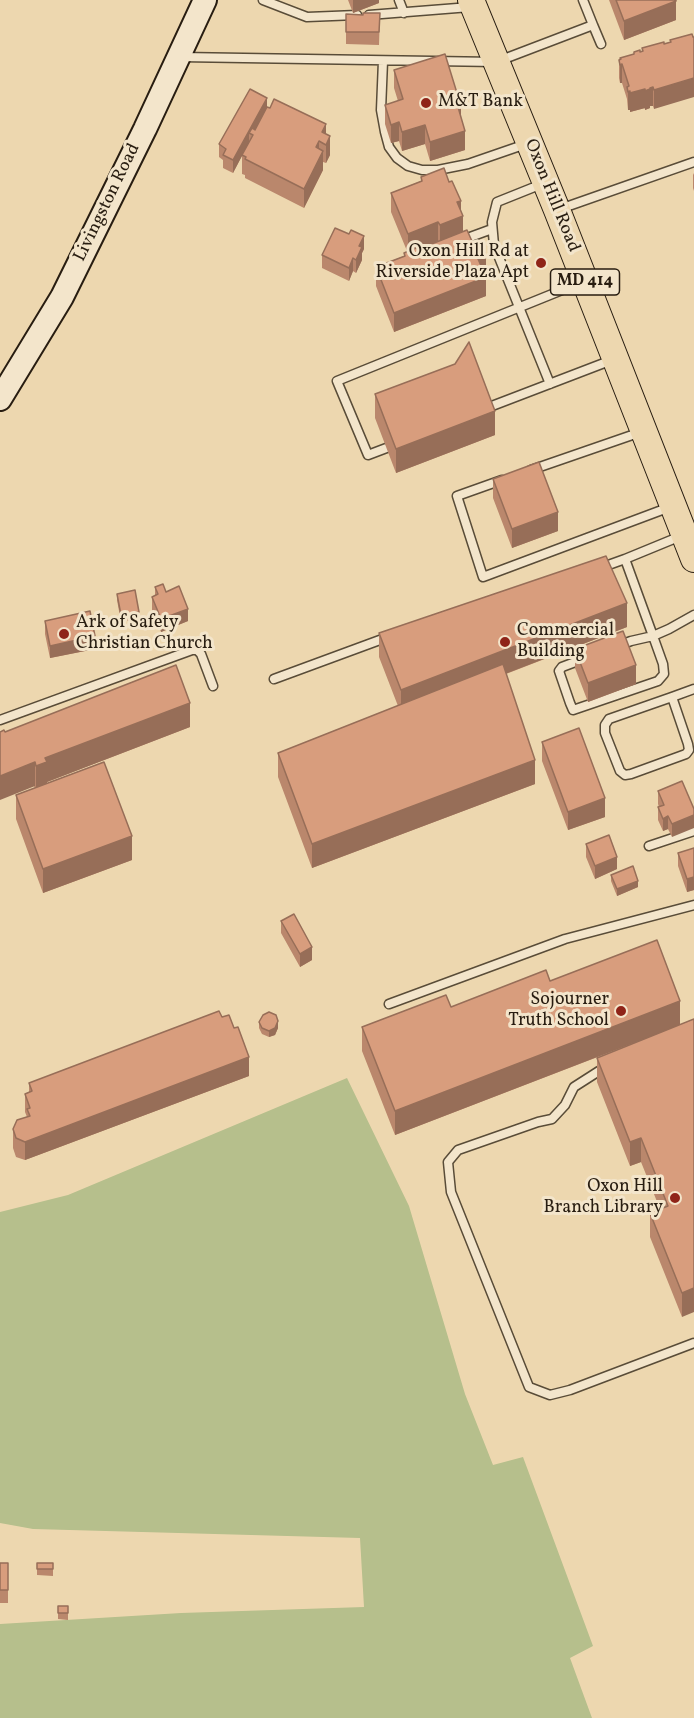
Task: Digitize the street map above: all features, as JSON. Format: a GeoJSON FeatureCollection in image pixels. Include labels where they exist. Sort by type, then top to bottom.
{"type":"FeatureCollection","features":[{"type":"Feature","properties":{"kind":"main road","name":"Livingston Road"},"geometry":{"type":"LineString","coordinates":[[0,399],[62,297],[205,0]]}},
{"type":"Feature","properties":{"kind":"main road","name":"Oxon Hill Road"},"geometry":{"type":"LineString","coordinates":[[472,3],[546,182],[694,560]]}},
{"type":"Feature","properties":{"kind":"lane"},"geometry":{"type":"LineString","coordinates":[[265,0],[307,17],[404,13],[472,3]]}},
{"type":"Feature","properties":{"kind":"lane"},"geometry":{"type":"LineString","coordinates":[[399,0],[404,13]]}},
{"type":"Feature","properties":{"kind":"lane"},"geometry":{"type":"LineString","coordinates":[[583,0],[601,44]]}},
{"type":"Feature","properties":{"kind":"lane"},"geometry":{"type":"LineString","coordinates":[[178,57],[496,62],[593,25]]}},
{"type":"Feature","properties":{"kind":"lane"},"geometry":{"type":"LineString","coordinates":[[383,61],[381,110],[385,132],[389,147],[397,158],[408,166],[422,170],[438,170],[468,164],[529,143]]}},
{"type":"Feature","properties":{"kind":"lane"},"geometry":{"type":"LineString","coordinates":[[557,210],[694,162]]}},
{"type":"Feature","properties":{"kind":"lane"},"geometry":{"type":"LineString","coordinates":[[546,182],[497,202],[492,229],[494,245],[550,384]]}},
{"type":"Feature","properties":{"kind":"lane"},"geometry":{"type":"LineString","coordinates":[[452,244],[492,229]]}},
{"type":"Feature","properties":{"kind":"lane"},"geometry":{"type":"LineString","coordinates":[[400,442],[368,455],[337,381],[585,281]]}},
{"type":"Feature","properties":{"kind":"lane"},"geometry":{"type":"LineString","coordinates":[[476,413],[615,358]]}},
{"type":"Feature","properties":{"kind":"lane"},"geometry":{"type":"LineString","coordinates":[[523,473],[644,431]]}},
{"type":"Feature","properties":{"kind":"lane"},"geometry":{"type":"LineString","coordinates":[[512,477],[457,496],[483,577],[673,506]]}},
{"type":"Feature","properties":{"kind":"lane"},"geometry":{"type":"LineString","coordinates":[[592,571],[684,535]]}},
{"type":"Feature","properties":{"kind":"lane"},"geometry":{"type":"LineString","coordinates":[[625,559],[653,636],[663,664],[664,674],[658,681],[573,710],[559,671],[562,667],[631,641],[653,636],[694,615]]}},
{"type":"Feature","properties":{"kind":"lane"},"geometry":{"type":"LineString","coordinates":[[274,679],[393,635]]}},
{"type":"Feature","properties":{"kind":"lane"},"geometry":{"type":"LineString","coordinates":[[0,720],[192,650],[197,650],[201,654],[213,687]]}},
{"type":"Feature","properties":{"kind":"lane"},"geometry":{"type":"LineString","coordinates":[[672,697],[688,744],[686,754],[625,775],[620,771],[604,733],[604,725],[609,719],[694,689]]}},
{"type":"Feature","properties":{"kind":"lane"},"geometry":{"type":"LineString","coordinates":[[649,846],[694,831]]}},
{"type":"Feature","properties":{"kind":"lane"},"geometry":{"type":"LineString","coordinates":[[389,1004],[565,939],[694,904]]}},
{"type":"Feature","properties":{"kind":"lane"},"geometry":{"type":"LineString","coordinates":[[616,1065],[599,1071],[574,1087],[565,1105],[552,1119],[458,1150],[448,1162],[451,1192],[529,1387],[550,1395],[570,1390],[694,1343]]}},
{"type":"Feature","properties":{"kind":"green space"},"geometry":{"type":"Polygon","coordinates":[[[347,1078],[409,1206],[465,1394],[493,1465],[523,1457],[593,1646],[570,1658],[592,1718],[0,1718],[0,1624],[181,1613],[364,1607],[360,1538],[33,1529],[0,1523],[0,1212],[68,1195],[347,1078]]]}},
{"type":"Feature","properties":{"kind":"building"},"geometry":{"type":"Polygon","coordinates":[[[616,0],[676,0],[676,1],[624,21],[616,0]]]}},
{"type":"Feature","properties":{"kind":"building"},"geometry":{"type":"Polygon","coordinates":[[[363,13],[380,13],[379,32],[346,32],[346,14],[363,15],[363,13]]]}},
{"type":"Feature","properties":{"kind":"building"},"geometry":{"type":"Polygon","coordinates":[[[692,34],[694,37],[694,78],[654,90],[653,87],[645,91],[645,89],[628,92],[627,87],[629,86],[622,64],[620,65],[620,58],[640,50],[640,52],[643,51],[642,48],[664,42],[664,44],[692,34]]]}},
{"type":"Feature","properties":{"kind":"building","name":"M&T Bank"},"geometry":{"type":"Polygon","coordinates":[[[445,54],[461,106],[458,107],[465,131],[430,142],[425,125],[402,132],[399,122],[391,125],[385,105],[403,99],[394,70],[445,54]]]}},
{"type":"Feature","properties":{"kind":"building"},"geometry":{"type":"Polygon","coordinates":[[[250,89],[267,98],[233,160],[223,155],[226,149],[219,144],[250,89]]]}},
{"type":"Feature","properties":{"kind":"building"},"geometry":{"type":"Polygon","coordinates":[[[274,99],[326,124],[322,132],[330,136],[326,145],[319,141],[316,147],[323,151],[304,189],[245,159],[246,157],[242,155],[253,135],[249,133],[252,128],[255,130],[274,99]]]}},
{"type":"Feature","properties":{"kind":"building"},"geometry":{"type":"Polygon","coordinates":[[[444,168],[449,182],[452,181],[461,201],[457,202],[463,216],[440,225],[438,222],[408,234],[391,193],[422,181],[421,177],[444,168]]]}},
{"type":"Feature","properties":{"kind":"building"},"geometry":{"type":"Polygon","coordinates":[[[335,228],[349,234],[351,230],[364,236],[356,260],[353,258],[349,268],[322,255],[335,228]]]}},
{"type":"Feature","properties":{"kind":"building"},"geometry":{"type":"Polygon","coordinates":[[[467,230],[475,248],[482,246],[486,256],[478,259],[486,277],[394,313],[376,267],[405,256],[404,253],[428,243],[429,245],[467,230]]]}},
{"type":"Feature","properties":{"kind":"building"},"geometry":{"type":"Polygon","coordinates":[[[469,342],[495,411],[396,449],[375,394],[455,364],[469,342]]]}},
{"type":"Feature","properties":{"kind":"building"},"geometry":{"type":"Polygon","coordinates":[[[539,462],[558,512],[512,529],[493,479],[539,462]]]}},
{"type":"Feature","properties":{"kind":"building"},"geometry":{"type":"Polygon","coordinates":[[[606,556],[627,603],[401,690],[379,633],[606,556]]]}},
{"type":"Feature","properties":{"kind":"building"},"geometry":{"type":"Polygon","coordinates":[[[163,584],[166,592],[179,586],[188,609],[161,619],[152,597],[158,594],[155,587],[163,584]]]}},
{"type":"Feature","properties":{"kind":"building"},"geometry":{"type":"Polygon","coordinates":[[[135,590],[139,612],[121,615],[117,594],[135,590]]]}},
{"type":"Feature","properties":{"kind":"building"},"geometry":{"type":"Polygon","coordinates":[[[90,611],[95,636],[50,646],[45,621],[90,611]]]}},
{"type":"Feature","properties":{"kind":"building"},"geometry":{"type":"Polygon","coordinates":[[[623,631],[636,665],[588,683],[575,649],[623,631]]]}},
{"type":"Feature","properties":{"kind":"building"},"geometry":{"type":"Polygon","coordinates":[[[503,664],[535,760],[312,844],[278,753],[503,664]]]}},
{"type":"Feature","properties":{"kind":"building"},"geometry":{"type":"Polygon","coordinates":[[[176,665],[190,703],[45,758],[47,762],[36,766],[35,762],[0,776],[0,732],[176,665]]]}},
{"type":"Feature","properties":{"kind":"building"},"geometry":{"type":"Polygon","coordinates":[[[579,728],[605,798],[568,812],[542,742],[579,728]]]}},
{"type":"Feature","properties":{"kind":"building"},"geometry":{"type":"Polygon","coordinates":[[[104,762],[132,836],[43,869],[16,795],[104,762]]]}},
{"type":"Feature","properties":{"kind":"building"},"geometry":{"type":"Polygon","coordinates":[[[682,781],[694,809],[694,815],[672,824],[668,816],[663,819],[658,807],[664,805],[658,791],[682,781]]]}},
{"type":"Feature","properties":{"kind":"building"},"geometry":{"type":"Polygon","coordinates":[[[609,835],[617,857],[595,866],[586,844],[609,835]]]}},
{"type":"Feature","properties":{"kind":"building"},"geometry":{"type":"Polygon","coordinates":[[[694,848],[694,877],[687,879],[678,853],[694,848]]]}},
{"type":"Feature","properties":{"kind":"building"},"geometry":{"type":"Polygon","coordinates":[[[633,866],[638,881],[617,889],[611,875],[633,866]]]}},
{"type":"Feature","properties":{"kind":"building"},"geometry":{"type":"Polygon","coordinates":[[[294,914],[312,947],[300,954],[281,921],[294,914]]]}},
{"type":"Feature","properties":{"kind":"building"},"geometry":{"type":"Polygon","coordinates":[[[657,940],[680,1001],[395,1111],[362,1027],[446,995],[451,1007],[546,970],[550,981],[657,940]]]}},
{"type":"Feature","properties":{"kind":"building"},"geometry":{"type":"Polygon","coordinates":[[[219,1011],[222,1017],[229,1015],[234,1028],[238,1027],[249,1057],[25,1142],[16,1138],[13,1129],[17,1120],[30,1116],[25,1094],[32,1091],[29,1083],[219,1011]]]}},
{"type":"Feature","properties":{"kind":"building"},"geometry":{"type":"Polygon","coordinates":[[[269,1012],[276,1015],[278,1021],[275,1028],[269,1031],[262,1028],[259,1022],[263,1015],[269,1012]]]}},
{"type":"Feature","properties":{"kind":"building","name":"Oxon Hill Branch Library"},"geometry":{"type":"Polygon","coordinates":[[[694,1019],[694,1288],[682,1293],[650,1213],[668,1206],[641,1138],[630,1142],[597,1058],[694,1019]]]}},
{"type":"Feature","properties":{"kind":"building"},"geometry":{"type":"Polygon","coordinates":[[[0,1563],[8,1563],[8,1590],[0,1590],[0,1563]]]}},
{"type":"Feature","properties":{"kind":"building"},"geometry":{"type":"Polygon","coordinates":[[[37,1563],[53,1563],[53,1569],[37,1569],[37,1563]]]}},
{"type":"Feature","properties":{"kind":"building"},"geometry":{"type":"Polygon","coordinates":[[[58,1606],[68,1606],[68,1613],[58,1613],[58,1606]]]}},
{"type":"Feature","properties":{"kind":"place","name":"M&T Bank"},"geometry":{"type":"Point","coordinates":[426,103]}},
{"type":"Feature","properties":{"kind":"place","name":"Oxon Hill Rd at Riverside Plaza Apt"},"geometry":{"type":"Point","coordinates":[541,263]}},
{"type":"Feature","properties":{"kind":"place","name":"Ark of Safety Christian Church"},"geometry":{"type":"Point","coordinates":[64,634]}},
{"type":"Feature","properties":{"kind":"place","name":"Commercial Building"},"geometry":{"type":"Point","coordinates":[505,642]}},
{"type":"Feature","properties":{"kind":"place","name":"Sojourner Truth School"},"geometry":{"type":"Point","coordinates":[621,1011]}},
{"type":"Feature","properties":{"kind":"place","name":"Oxon Hill Branch Library"},"geometry":{"type":"Point","coordinates":[675,1198]}}]}
